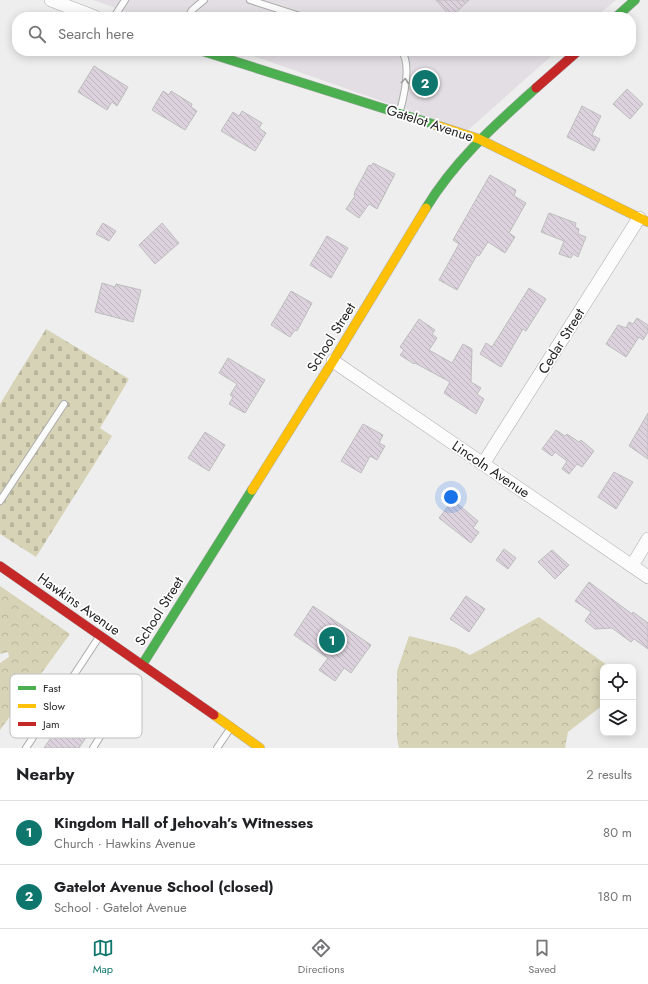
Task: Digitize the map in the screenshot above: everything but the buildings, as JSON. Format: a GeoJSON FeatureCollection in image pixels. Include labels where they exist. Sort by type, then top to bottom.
{"type":"FeatureCollection","features":[{"type":"Feature","properties":{"kind":"street"},"geometry":{"type":"LineString","coordinates":[[51,0],[82,12]]}},
{"type":"Feature","properties":{"kind":"street"},"geometry":{"type":"LineString","coordinates":[[622,12],[635,0]]}},
{"type":"Feature","properties":{"kind":"street","name":"Gatelot Avenue"},"geometry":{"type":"LineString","coordinates":[[218,56],[479,139],[644,220]]}},
{"type":"Feature","properties":{"kind":"street","name":"School Street"},"geometry":{"type":"LineString","coordinates":[[142,665],[333,361],[434,194],[479,139],[572,56]]}},
{"type":"Feature","properties":{"kind":"street","name":"Cedar Street"},"geometry":{"type":"LineString","coordinates":[[483,464],[644,220]]}},
{"type":"Feature","properties":{"kind":"street","name":"Lincoln Avenue"},"geometry":{"type":"LineString","coordinates":[[333,361],[648,578]]}},
{"type":"Feature","properties":{"kind":"street"},"geometry":{"type":"LineString","coordinates":[[632,566],[648,539]]}},
{"type":"Feature","properties":{"kind":"street","name":"Hawkins Avenue"},"geometry":{"type":"LineString","coordinates":[[0,566],[260,748]]}},
{"type":"Feature","properties":{"kind":"lane"},"geometry":{"type":"LineString","coordinates":[[117,12],[125,0]]}},
{"type":"Feature","properties":{"kind":"lane"},"geometry":{"type":"LineString","coordinates":[[191,12],[204,0]]}},
{"type":"Feature","properties":{"kind":"lane"},"geometry":{"type":"LineString","coordinates":[[250,0],[287,12]]}},
{"type":"Feature","properties":{"kind":"lane"},"geometry":{"type":"LineString","coordinates":[[400,113],[404,97],[407,66],[403,56]]}},
{"type":"Feature","properties":{"kind":"lane"},"geometry":{"type":"LineString","coordinates":[[0,501],[64,404]]}},
{"type":"Feature","properties":{"kind":"lane"},"geometry":{"type":"LineString","coordinates":[[75,674],[100,636]]}},
{"type":"Feature","properties":{"kind":"lane"},"geometry":{"type":"LineString","coordinates":[[217,748],[231,728]]}},
{"type":"Feature","properties":{"kind":"lane"},"geometry":{"type":"LineString","coordinates":[[26,748],[33,738]]}},
{"type":"Feature","properties":{"kind":"lane"},"geometry":{"type":"LineString","coordinates":[[93,748],[99,738]]}},
{"type":"Feature","properties":{"kind":"shaded area"},"geometry":{"type":"Polygon","coordinates":[[[93,0],[616,0],[602,12],[127,12],[93,0]]]}},
{"type":"Feature","properties":{"kind":"shaded area"},"geometry":{"type":"Polygon","coordinates":[[[253,56],[551,56],[467,131],[253,56]]]}},
{"type":"Feature","properties":{"kind":"green space"},"geometry":{"type":"Polygon","coordinates":[[[46,329],[129,379],[100,428],[112,436],[36,557],[0,534],[0,404],[46,329]]]}},
{"type":"Feature","properties":{"kind":"green space"},"geometry":{"type":"Polygon","coordinates":[[[0,586],[70,634],[41,674],[10,674],[10,716],[0,730],[0,663],[9,657],[8,652],[0,654],[0,586]]]}},
{"type":"Feature","properties":{"kind":"green space"},"geometry":{"type":"Polygon","coordinates":[[[539,617],[606,664],[600,664],[600,707],[568,732],[565,748],[399,748],[397,738],[397,671],[409,636],[457,648],[470,655],[539,617]]]}},
{"type":"Feature","properties":{"kind":"traffic: fast"},"geometry":{"type":"LineString","coordinates":[[622,12],[635,0]]}},
{"type":"Feature","properties":{"kind":"traffic: fast"},"geometry":{"type":"LineString","coordinates":[[218,56],[436,125]]}},
{"type":"Feature","properties":{"kind":"traffic: fast"},"geometry":{"type":"LineString","coordinates":[[426,208],[450,174],[476,144],[536,88]]}},
{"type":"Feature","properties":{"kind":"traffic: fast"},"geometry":{"type":"LineString","coordinates":[[142,665],[252,490]]}},
{"type":"Feature","properties":{"kind":"traffic: slow"},"geometry":{"type":"LineString","coordinates":[[436,125],[479,139],[648,222]]}},
{"type":"Feature","properties":{"kind":"traffic: slow"},"geometry":{"type":"LineString","coordinates":[[252,490],[426,208]]}},
{"type":"Feature","properties":{"kind":"traffic: slow"},"geometry":{"type":"LineString","coordinates":[[214,715],[260,748]]}},
{"type":"Feature","properties":{"kind":"traffic: jam"},"geometry":{"type":"LineString","coordinates":[[536,88],[572,56]]}},
{"type":"Feature","properties":{"kind":"traffic: jam"},"geometry":{"type":"LineString","coordinates":[[0,566],[214,715]]}},
{"type":"Feature","properties":{"kind":"place","name":"Gatelot Avenue School (closed)"},"geometry":{"type":"Point","coordinates":[425,83]}},
{"type":"Feature","properties":{"kind":"place","name":"Kingdom Hall of Jehovah’s Witnesses"},"geometry":{"type":"Point","coordinates":[332,640]}}]}
